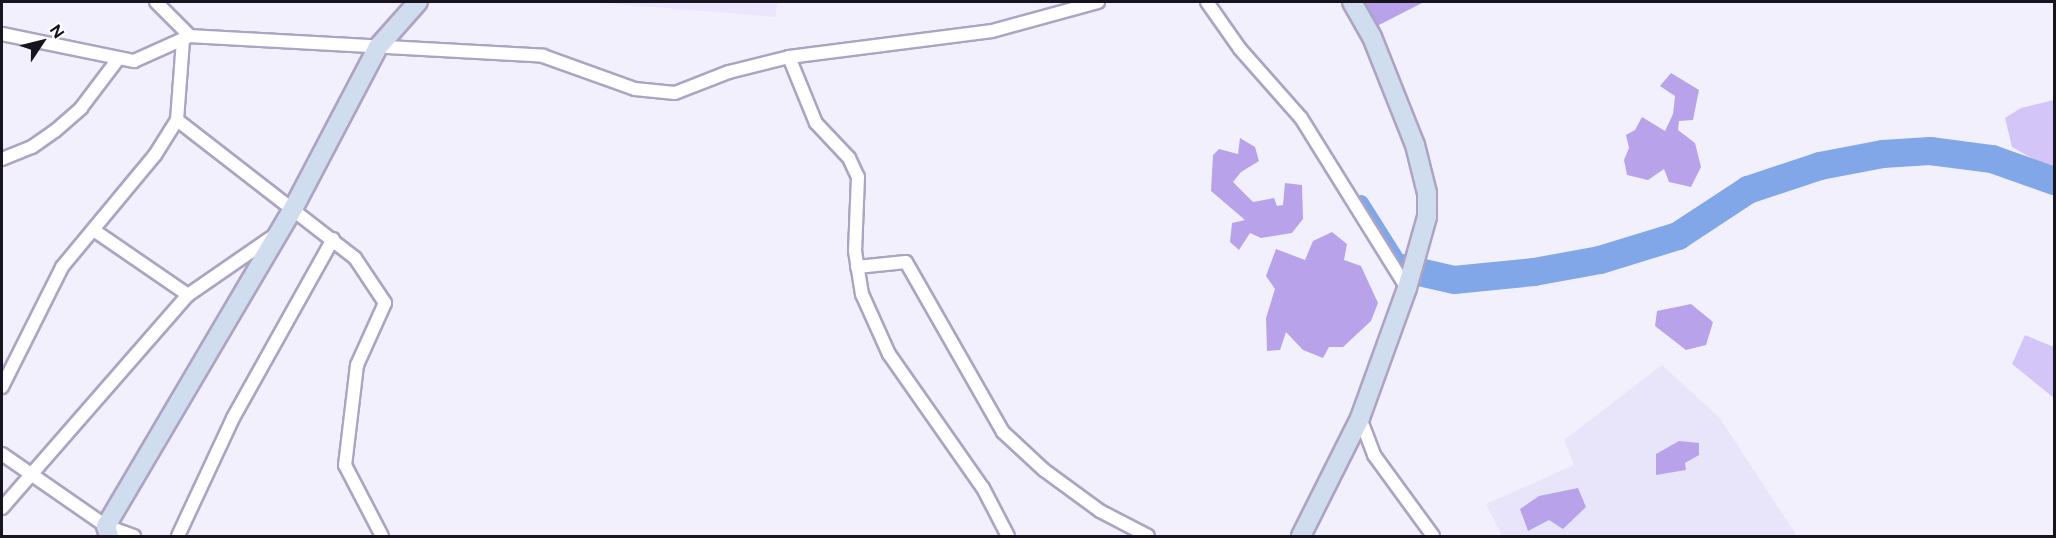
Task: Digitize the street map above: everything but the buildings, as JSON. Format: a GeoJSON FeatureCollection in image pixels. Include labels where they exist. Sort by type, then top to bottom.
{"type":"FeatureCollection","features":[{"type":"Feature","properties":{"kind":"street"},"geometry":{"type":"LineString","coordinates":[[2,387],[62,267],[95,231],[177,120],[186,38],[156,2]]}},
{"type":"Feature","properties":{"kind":"street"},"geometry":{"type":"LineString","coordinates":[[108,531],[275,235],[294,207],[378,47],[418,2]]}},
{"type":"Feature","properties":{"kind":"street"},"geometry":{"type":"LineString","coordinates":[[2,34],[134,61],[186,38],[543,56],[635,89],[675,93],[729,72],[789,57],[992,31],[1098,2]]}},
{"type":"Feature","properties":{"kind":"street"},"geometry":{"type":"LineString","coordinates":[[1207,2],[1240,49],[1301,118],[1407,288]]}},
{"type":"Feature","properties":{"kind":"street"},"geometry":{"type":"LineString","coordinates":[[1301,537],[1360,418],[1407,288],[1426,217],[1427,193],[1415,145],[1372,37],[1352,2]]}},
{"type":"Feature","properties":{"kind":"street"},"geometry":{"type":"LineString","coordinates":[[789,57],[816,123],[849,158],[858,177],[854,210],[857,267],[862,294],[889,354],[983,488],[1008,537]]}},
{"type":"Feature","properties":{"kind":"street"},"geometry":{"type":"LineString","coordinates":[[2,159],[32,147],[55,131],[81,108],[118,59]]}},
{"type":"Feature","properties":{"kind":"street"},"geometry":{"type":"LineString","coordinates":[[177,120],[294,207],[355,258],[385,303],[357,365],[345,465],[382,537]]}},
{"type":"Feature","properties":{"kind":"street"},"geometry":{"type":"LineString","coordinates":[[95,231],[188,296]]}},
{"type":"Feature","properties":{"kind":"street"},"geometry":{"type":"LineString","coordinates":[[2,508],[188,296],[275,235]]}},
{"type":"Feature","properties":{"kind":"street"},"geometry":{"type":"LineString","coordinates":[[178,537],[233,418],[333,239]]}},
{"type":"Feature","properties":{"kind":"street"},"geometry":{"type":"LineString","coordinates":[[857,267],[906,262],[1003,432],[1081,497],[1148,537]]}},
{"type":"Feature","properties":{"kind":"street"},"geometry":{"type":"LineString","coordinates":[[1360,418],[1374,455],[1433,537]]}},
{"type":"Feature","properties":{"kind":"street"},"geometry":{"type":"LineString","coordinates":[[2,454],[108,531],[134,537]]}},
{"type":"Feature","properties":{"kind":"shaded area"},"geometry":{"type":"Polygon","coordinates":[[[593,2],[778,2],[775,17],[593,2]]]}},
{"type":"Feature","properties":{"kind":"shaded area"},"geometry":{"type":"Polygon","coordinates":[[[1363,2],[1424,2],[1377,26],[1363,2]]]}},
{"type":"Feature","properties":{"kind":"shaded area"},"geometry":{"type":"Polygon","coordinates":[[[1671,73],[1699,90],[1693,120],[1679,121],[1678,130],[1695,143],[1701,167],[1691,187],[1669,182],[1664,169],[1648,180],[1627,175],[1624,160],[1629,148],[1626,135],[1635,130],[1642,117],[1665,131],[1673,114],[1675,96],[1660,86],[1671,73]]]}},
{"type":"Feature","properties":{"kind":"shaded area"},"geometry":{"type":"Polygon","coordinates":[[[2054,100],[2054,171],[2012,147],[2005,118],[2021,108],[2054,100]]]}},
{"type":"Feature","properties":{"kind":"shaded area"},"geometry":{"type":"Polygon","coordinates":[[[1240,138],[1255,147],[1259,161],[1241,172],[1233,182],[1253,202],[1274,198],[1277,206],[1283,205],[1285,183],[1302,185],[1303,219],[1292,233],[1261,238],[1250,233],[1239,250],[1230,242],[1232,223],[1245,220],[1211,191],[1213,155],[1219,149],[1238,154],[1240,138]]]}},
{"type":"Feature","properties":{"kind":"shaded area"},"geometry":{"type":"Polygon","coordinates":[[[1332,232],[1347,244],[1344,260],[1361,266],[1378,303],[1371,321],[1343,347],[1329,347],[1323,358],[1303,350],[1286,332],[1280,350],[1267,351],[1266,318],[1275,289],[1266,276],[1276,249],[1305,260],[1313,241],[1332,232]]]}},
{"type":"Feature","properties":{"kind":"shaded area"},"geometry":{"type":"Polygon","coordinates":[[[1691,304],[1713,322],[1706,345],[1686,350],[1655,326],[1657,311],[1691,304]]]}},
{"type":"Feature","properties":{"kind":"shaded area"},"geometry":{"type":"Polygon","coordinates":[[[2025,335],[2054,347],[2054,398],[2012,364],[2025,335]]]}},
{"type":"Feature","properties":{"kind":"shaded area"},"geometry":{"type":"Polygon","coordinates":[[[1662,365],[1719,417],[1797,536],[1502,536],[1486,504],[1574,465],[1564,440],[1662,365]]]}},
{"type":"Feature","properties":{"kind":"shaded area"},"geometry":{"type":"Polygon","coordinates":[[[1679,441],[1699,443],[1699,455],[1685,463],[1686,470],[1656,475],[1656,454],[1679,441]]]}},
{"type":"Feature","properties":{"kind":"shaded area"},"geometry":{"type":"Polygon","coordinates":[[[1578,488],[1586,507],[1563,529],[1549,520],[1528,531],[1520,509],[1539,496],[1578,488]]]}},
{"type":"Feature","properties":{"kind":"waterway"},"geometry":{"type":"LineString","coordinates":[[1402,268],[1454,280],[1534,272],[1600,260],[1678,236],[1748,190],[1820,166],[1883,154],[1930,151],[1992,159],[2054,181]]}},
{"type":"Feature","properties":{"kind":"waterway"},"geometry":{"type":"LineString","coordinates":[[1361,203],[1402,268]]}}]}
